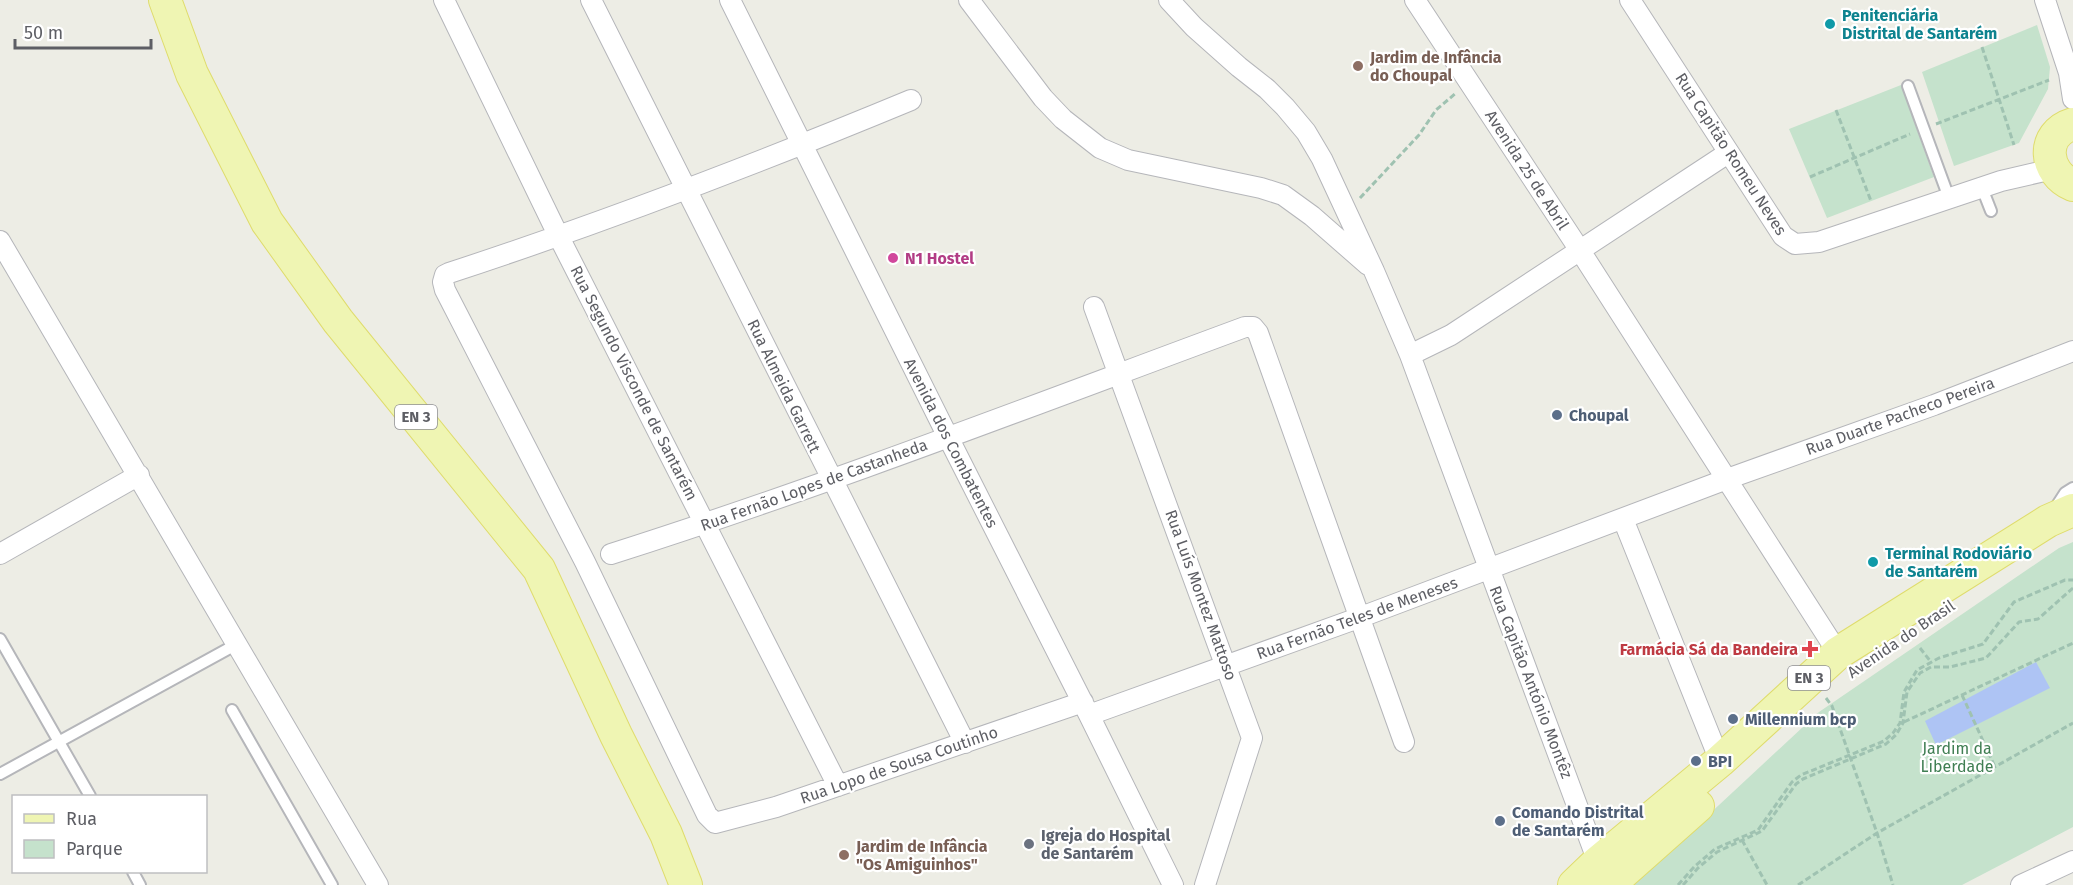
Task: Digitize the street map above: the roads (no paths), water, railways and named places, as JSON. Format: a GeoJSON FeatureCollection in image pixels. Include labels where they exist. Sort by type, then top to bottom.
{"type":"FeatureCollection","features":[{"type":"Feature","properties":{"kind":"main road","name":"EN 3"},"geometry":{"type":"LineString","coordinates":[[165,0],[192,74],[267,222],[339,321],[540,569],[616,735],[666,834],[686,885]]}},
{"type":"Feature","properties":{"kind":"main road"},"geometry":{"type":"LineString","coordinates":[[2063,177],[2050,159],[2050,149],[2059,132],[2073,124]]}},
{"type":"Feature","properties":{"kind":"main road","name":"Avenida do Brasil"},"geometry":{"type":"LineString","coordinates":[[1604,873],[1720,761],[1838,653],[2064,522]]}},
{"type":"Feature","properties":{"kind":"main road","name":"Avenida do Brasil"},"geometry":{"type":"LineString","coordinates":[[1574,885],[1604,873],[1869,656],[2057,540],[2064,522]]}},
{"type":"Feature","properties":{"kind":"main road","name":"EN 3"},"geometry":{"type":"LineString","coordinates":[[666,834],[701,885]]}},
{"type":"Feature","properties":{"kind":"street","name":"Rua Segundo Visconde de Santarém"},"geometry":{"type":"LineString","coordinates":[[444,0],[559,237],[838,786]]}},
{"type":"Feature","properties":{"kind":"street","name":"Rua Almeida Garrett"},"geometry":{"type":"LineString","coordinates":[[591,0],[964,743]]}},
{"type":"Feature","properties":{"kind":"street","name":"Avenida dos Combatentes"},"geometry":{"type":"LineString","coordinates":[[730,0],[1173,885]]}},
{"type":"Feature","properties":{"kind":"street"},"geometry":{"type":"LineString","coordinates":[[969,0],[1043,98],[1063,119],[1100,148],[1128,160],[1261,188],[1283,195],[1312,216],[1374,271]]}},
{"type":"Feature","properties":{"kind":"street","name":"Rua Capitão António Montêz"},"geometry":{"type":"LineString","coordinates":[[1169,0],[1194,27],[1285,107],[1306,132],[1322,159],[1410,355],[1488,570],[1604,873]]}},
{"type":"Feature","properties":{"kind":"street","name":"Avenida 25 de Abril"},"geometry":{"type":"LineString","coordinates":[[1415,0],[1579,249],[1838,653]]}},
{"type":"Feature","properties":{"kind":"street","name":"Rua Capitão Romeu Neves"},"geometry":{"type":"LineString","coordinates":[[1630,0],[1784,236],[1795,244],[1819,242],[2001,181],[2063,177]]}},
{"type":"Feature","properties":{"kind":"street"},"geometry":{"type":"LineString","coordinates":[[2045,0],[2069,73],[2073,99]]}},
{"type":"Feature","properties":{"kind":"street"},"geometry":{"type":"LineString","coordinates":[[559,237],[803,144],[911,100]]}},
{"type":"Feature","properties":{"kind":"street"},"geometry":{"type":"LineString","coordinates":[[1410,355],[1451,335],[1728,153]]}},
{"type":"Feature","properties":{"kind":"street","name":"Rua Lopo de Sousa Coutinho"},"geometry":{"type":"LineString","coordinates":[[559,237],[448,273],[444,277],[445,290],[585,562],[707,815],[715,823],[776,807],[964,743],[1086,708]]}},
{"type":"Feature","properties":{"kind":"street"},"geometry":{"type":"LineString","coordinates":[[0,241],[377,885]]}},
{"type":"Feature","properties":{"kind":"street","name":"Rua Luís Montez Mattoso"},"geometry":{"type":"LineString","coordinates":[[1094,307],[1252,738],[1205,885]]}},
{"type":"Feature","properties":{"kind":"street","name":"Rua Fernão Lopes de Castanheda"},"geometry":{"type":"LineString","coordinates":[[611,554],[706,524],[1245,327],[1252,327],[1256,330],[1262,344],[1361,617]]}},
{"type":"Feature","properties":{"kind":"street","name":"Rua Duarte Pacheco Pereira"},"geometry":{"type":"LineString","coordinates":[[1623,519],[1934,405],[2073,351]]}},
{"type":"Feature","properties":{"kind":"street"},"geometry":{"type":"LineString","coordinates":[[0,554],[139,475]]}},
{"type":"Feature","properties":{"kind":"street"},"geometry":{"type":"LineString","coordinates":[[1623,519],[1720,761]]}},
{"type":"Feature","properties":{"kind":"street","name":"Rua Fernão Teles de Meneses"},"geometry":{"type":"LineString","coordinates":[[1086,708],[1227,666],[1623,519]]}},
{"type":"Feature","properties":{"kind":"street"},"geometry":{"type":"LineString","coordinates":[[1361,617],[1404,742]]}},
{"type":"Feature","properties":{"kind":"street"},"geometry":{"type":"LineString","coordinates":[[2021,885],[2073,861]]}},
{"type":"Feature","properties":{"kind":"lane"},"geometry":{"type":"LineString","coordinates":[[1908,86],[1949,198]]}},
{"type":"Feature","properties":{"kind":"lane"},"geometry":{"type":"LineString","coordinates":[[1982,188],[1991,211]]}},
{"type":"Feature","properties":{"kind":"lane"},"geometry":{"type":"LineString","coordinates":[[2064,522],[2065,493],[2073,488]]}},
{"type":"Feature","properties":{"kind":"lane"},"geometry":{"type":"LineString","coordinates":[[0,639],[89,795]]}},
{"type":"Feature","properties":{"kind":"lane"},"geometry":{"type":"LineString","coordinates":[[0,774],[237,644]]}},
{"type":"Feature","properties":{"kind":"lane"},"geometry":{"type":"LineString","coordinates":[[232,710],[332,885]]}},
{"type":"Feature","properties":{"kind":"water"},"geometry":{"type":"Polygon","coordinates":[[[2036,662],[2050,688],[1936,745],[1925,721],[2036,662]]]}},
{"type":"Feature","properties":{"kind":"place","name":"Penitenciária Distrital de Santarém"},"geometry":{"type":"Point","coordinates":[1830,24]}},
{"type":"Feature","properties":{"kind":"place","name":"Jardim de Infância do Choupal"},"geometry":{"type":"Point","coordinates":[1358,66]}},
{"type":"Feature","properties":{"kind":"place","name":"N1 Hostel"},"geometry":{"type":"Point","coordinates":[893,258]}},
{"type":"Feature","properties":{"kind":"place","name":"Choupal"},"geometry":{"type":"Point","coordinates":[1557,415]}},
{"type":"Feature","properties":{"kind":"place","name":"Terminal Rodoviário de Santarém"},"geometry":{"type":"Point","coordinates":[1873,562]}},
{"type":"Feature","properties":{"kind":"place","name":"Farmácia Sá da Bandeira"},"geometry":{"type":"Point","coordinates":[1810,649]}},
{"type":"Feature","properties":{"kind":"place","name":"Millennium bcp"},"geometry":{"type":"Point","coordinates":[1733,719]}},
{"type":"Feature","properties":{"kind":"place","name":"BPI"},"geometry":{"type":"Point","coordinates":[1696,761]}},
{"type":"Feature","properties":{"kind":"place","name":"Comando Distrital de Santarém"},"geometry":{"type":"Point","coordinates":[1500,821]}},
{"type":"Feature","properties":{"kind":"place","name":"Igreja do Hospital de Santarém"},"geometry":{"type":"Point","coordinates":[1029,844]}},
{"type":"Feature","properties":{"kind":"place","name":"Jardim de Infância \"Os Amiguinhos\""},"geometry":{"type":"Point","coordinates":[844,855]}},
{"type":"Feature","properties":{"kind":"park label","name":"Jardim da Liberdade"},"geometry":{"type":"Point","coordinates":[1957,757]}}]}
